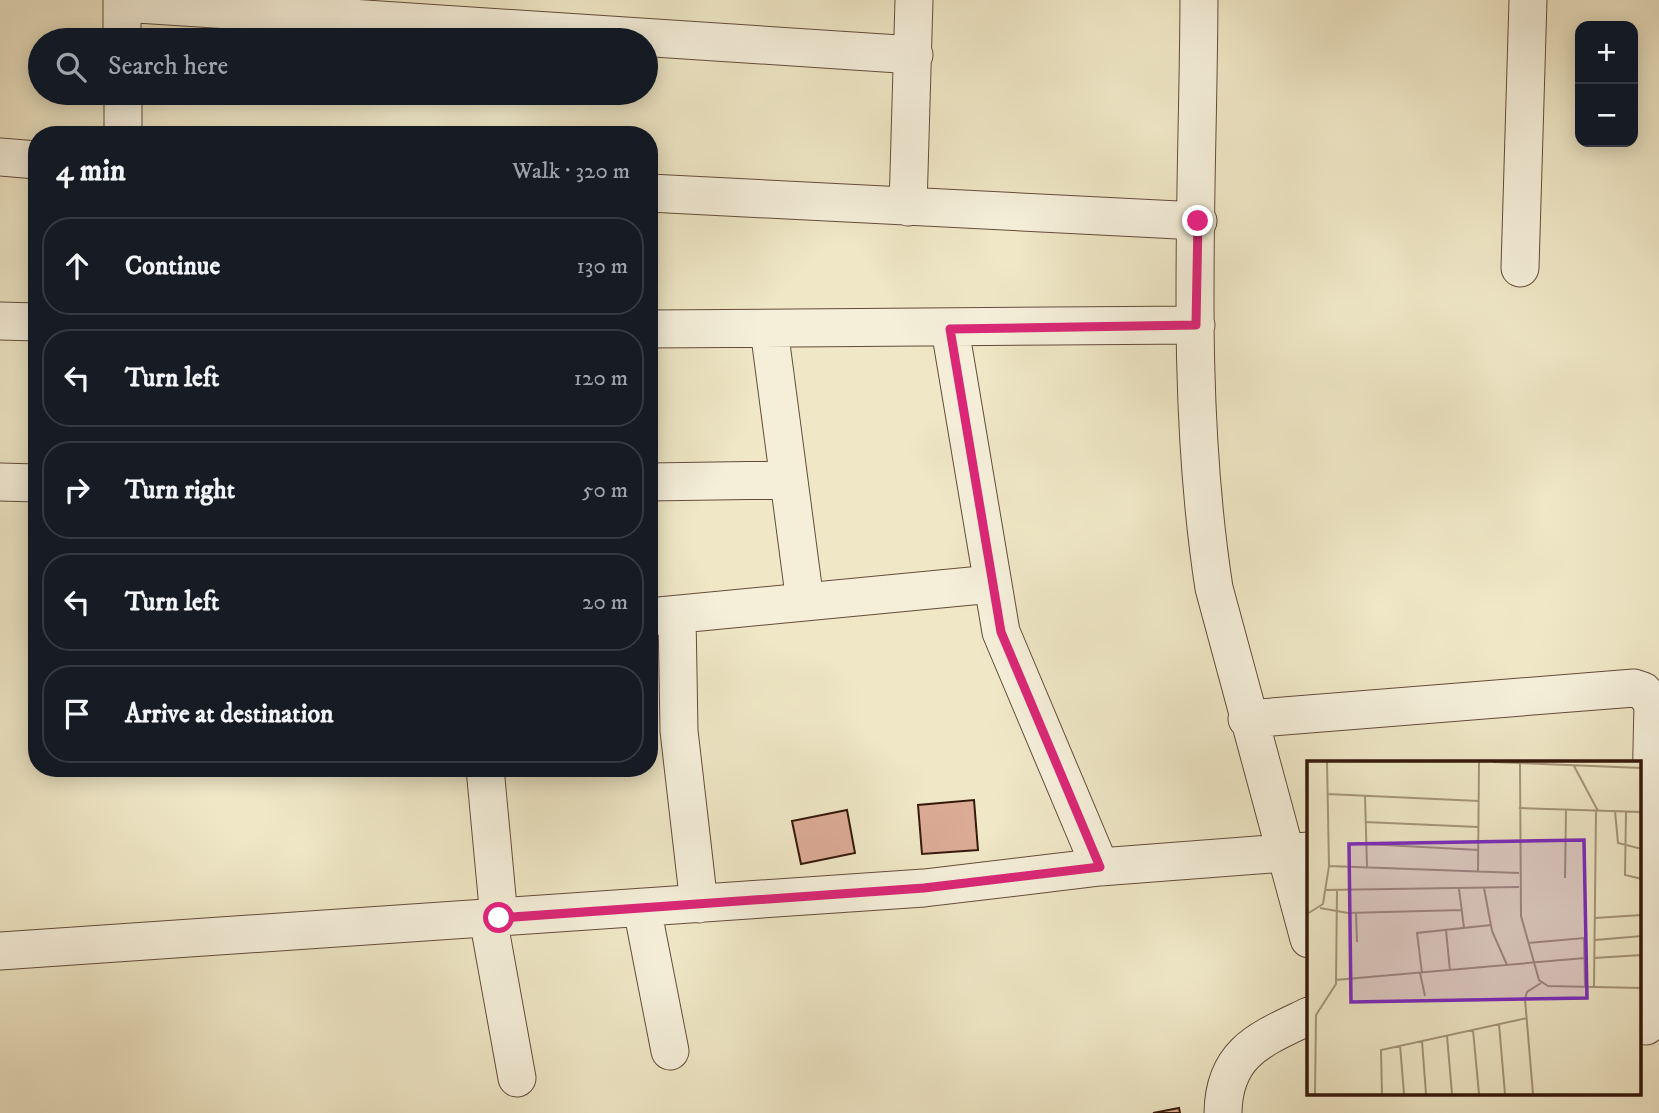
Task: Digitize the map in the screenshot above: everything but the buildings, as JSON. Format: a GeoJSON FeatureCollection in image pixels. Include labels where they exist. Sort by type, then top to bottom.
{"type":"FeatureCollection","features":[{"type":"Feature","properties":{"kind":"street"},"geometry":{"type":"LineString","coordinates":[[908,207],[914,0]]}},
{"type":"Feature","properties":{"kind":"street"},"geometry":{"type":"LineString","coordinates":[[1199,0],[1196,325],[1205,528],[1214,588],[1247,719],[1297,852],[1307,924]]}},
{"type":"Feature","properties":{"kind":"street"},"geometry":{"type":"LineString","coordinates":[[1520,268],[1528,0]]}},
{"type":"Feature","properties":{"kind":"street"},"geometry":{"type":"LineString","coordinates":[[122,28],[122,1],[518,28]]}},
{"type":"Feature","properties":{"kind":"street"},"geometry":{"type":"LineString","coordinates":[[658,38],[914,55]]}},
{"type":"Feature","properties":{"kind":"street"},"geometry":{"type":"LineString","coordinates":[[122,105],[123,126]]}},
{"type":"Feature","properties":{"kind":"street"},"geometry":{"type":"LineString","coordinates":[[0,158],[28,160]]}},
{"type":"Feature","properties":{"kind":"street"},"geometry":{"type":"LineString","coordinates":[[658,193],[1198,221]]}},
{"type":"Feature","properties":{"kind":"street"},"geometry":{"type":"LineString","coordinates":[[0,321],[28,322]]}},
{"type":"Feature","properties":{"kind":"street"},"geometry":{"type":"LineString","coordinates":[[658,329],[950,329],[1196,325]]}},
{"type":"Feature","properties":{"kind":"street"},"geometry":{"type":"LineString","coordinates":[[769,329],[805,602]]}},
{"type":"Feature","properties":{"kind":"street"},"geometry":{"type":"LineString","coordinates":[[950,329],[1001,632],[1100,867]]}},
{"type":"Feature","properties":{"kind":"street"},"geometry":{"type":"LineString","coordinates":[[658,482],[789,480]]}},
{"type":"Feature","properties":{"kind":"street"},"geometry":{"type":"LineString","coordinates":[[0,482],[28,483]]}},
{"type":"Feature","properties":{"kind":"street"},"geometry":{"type":"LineString","coordinates":[[699,904],[663,616],[992,584]]}},
{"type":"Feature","properties":{"kind":"street"},"geometry":{"type":"LineString","coordinates":[[1247,719],[1634,688],[1643,691],[1653,703],[1645,828],[1648,1026]]}},
{"type":"Feature","properties":{"kind":"street"},"geometry":{"type":"LineString","coordinates":[[486,777],[494,918],[517,1078]]}},
{"type":"Feature","properties":{"kind":"street"},"geometry":{"type":"LineString","coordinates":[[0,951],[924,888],[1100,867],[1297,852]]}},
{"type":"Feature","properties":{"kind":"street"},"geometry":{"type":"LineString","coordinates":[[642,908],[670,1051]]}},
{"type":"Feature","properties":{"kind":"street"},"geometry":{"type":"LineString","coordinates":[[1223,1113],[1226,1079],[1237,1060],[1262,1039],[1307,1017]]}},
{"type":"Feature","properties":{"kind":"route"},"geometry":{"type":"LineString","coordinates":[[499,918],[924,888],[1100,867],[1001,632],[950,329],[1196,325],[1198,221]]}}]}
